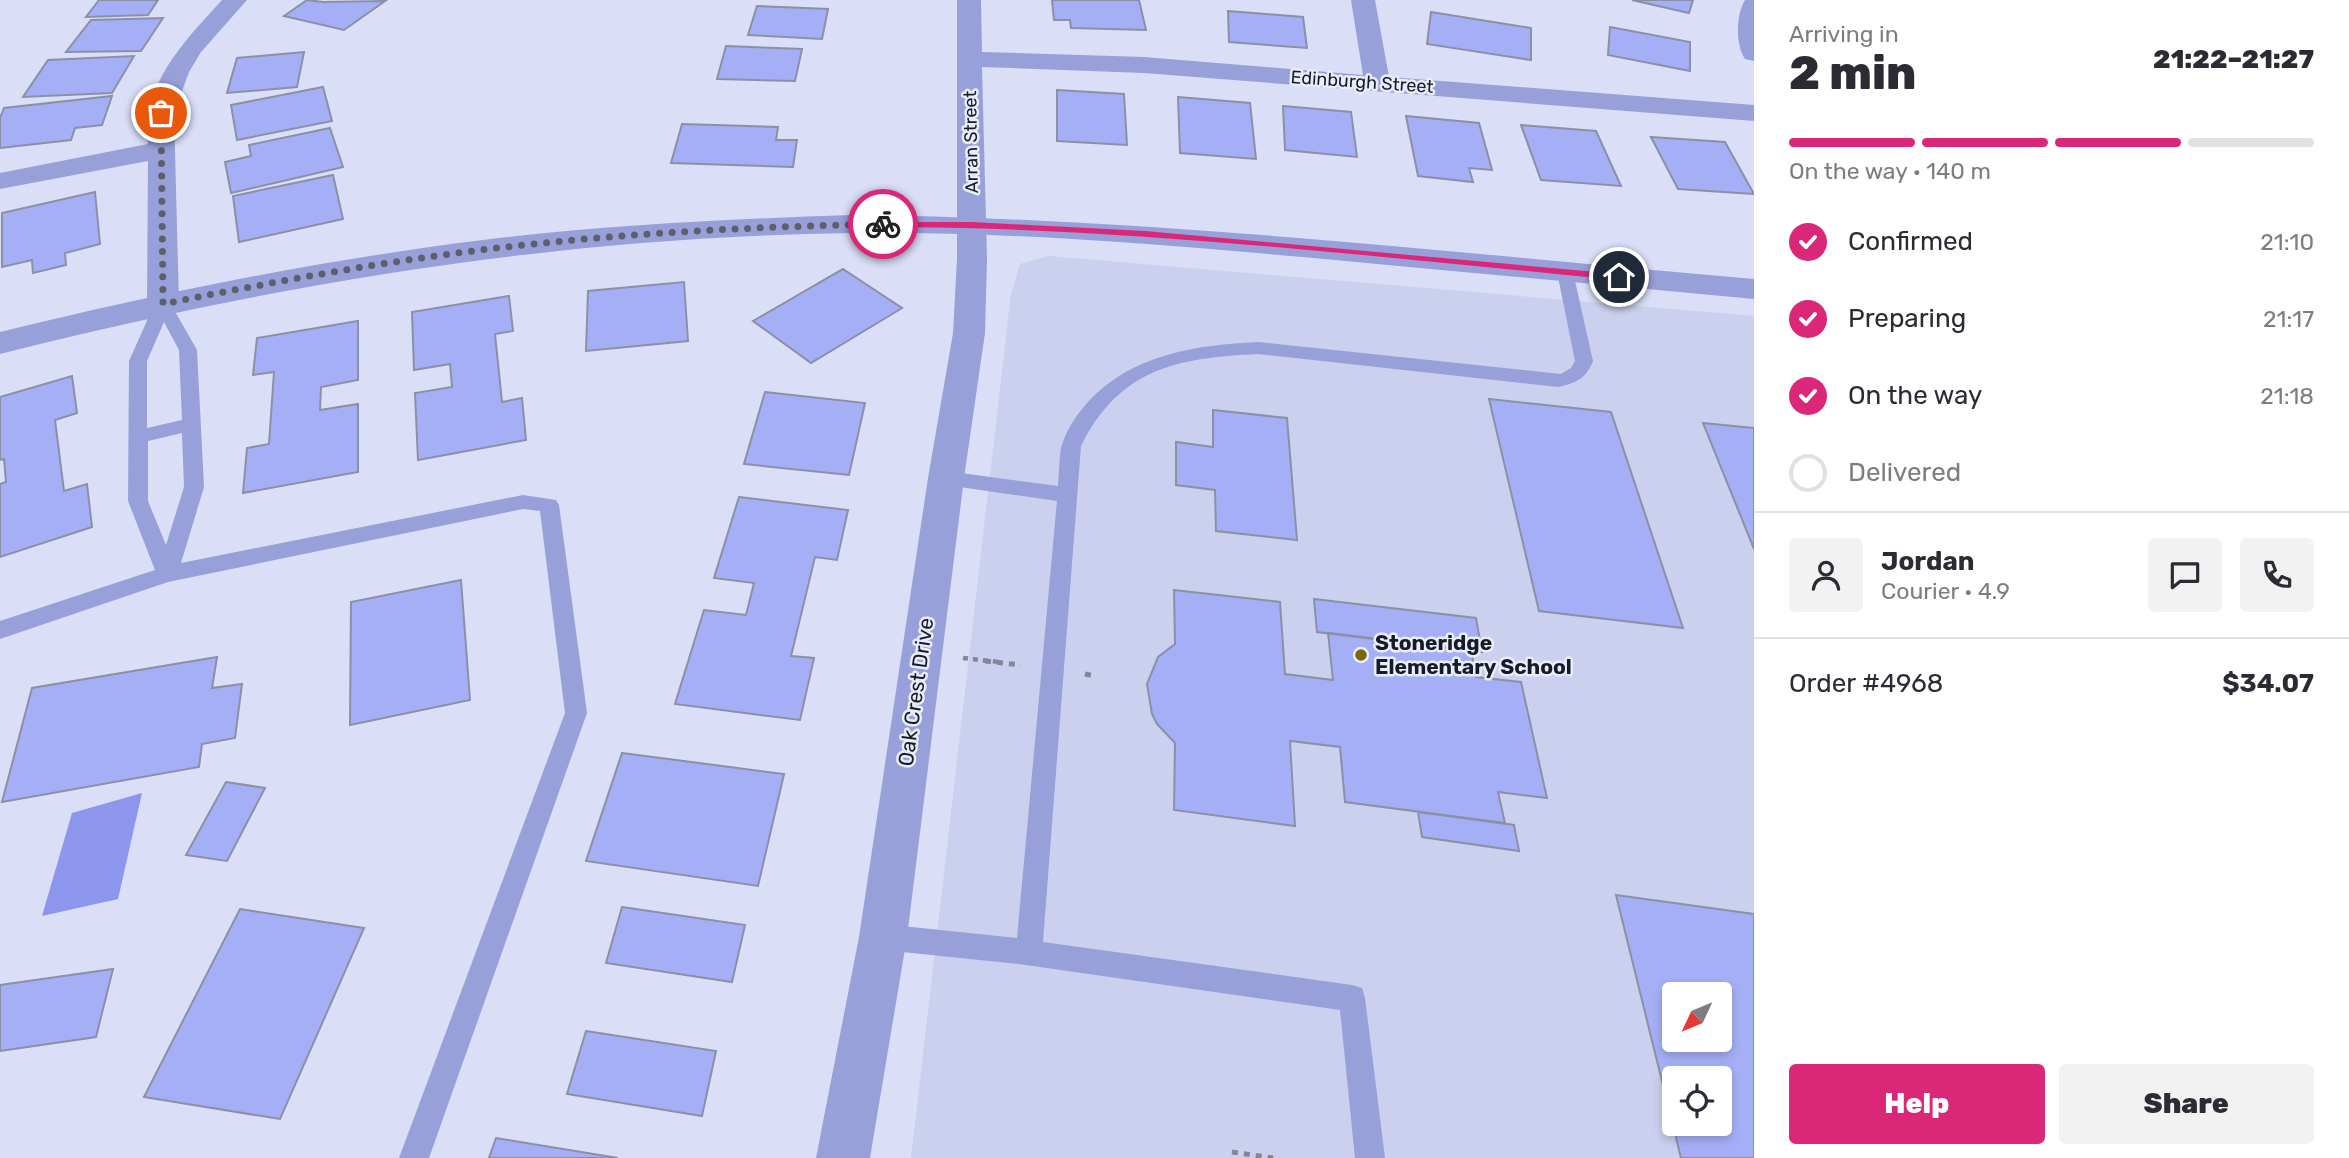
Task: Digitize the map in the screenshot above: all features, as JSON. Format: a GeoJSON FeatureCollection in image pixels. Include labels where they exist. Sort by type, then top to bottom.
{"type":"FeatureCollection","features":[{"type":"Feature","properties":{"kind":"street"},"geometry":{"type":"LineString","coordinates":[[163,304],[161,113],[176,72],[210,26],[236,0]]}},
{"type":"Feature","properties":{"kind":"street","name":"Arran Street"},"geometry":{"type":"LineString","coordinates":[[970,0],[972,225]]}},
{"type":"Feature","properties":{"kind":"street"},"geometry":{"type":"LineString","coordinates":[[1363,0],[1378,84]]}},
{"type":"Feature","properties":{"kind":"street"},"geometry":{"type":"LineString","coordinates":[[1754,4],[1750,27],[1754,54]]}},
{"type":"Feature","properties":{"kind":"street","name":"Edinburgh Street"},"geometry":{"type":"LineString","coordinates":[[970,59],[1101,63],[1754,113]]}},
{"type":"Feature","properties":{"kind":"street"},"geometry":{"type":"LineString","coordinates":[[0,181],[160,150]]}},
{"type":"Feature","properties":{"kind":"street"},"geometry":{"type":"LineString","coordinates":[[0,342],[163,304],[407,260],[582,239],[713,229],[972,225],[1145,234],[1754,289]]}},
{"type":"Feature","properties":{"kind":"street","name":"Oak Crest Drive"},"geometry":{"type":"LineString","coordinates":[[843,1158],[883,937],[946,478],[969,333],[972,225]]}},
{"type":"Feature","properties":{"kind":"lane"},"geometry":{"type":"LineString","coordinates":[[1029,953],[1071,446],[1089,413],[1122,380],[1163,360],[1211,350],[1258,348],[1558,381],[1571,379],[1581,371],[1584,361],[1565,272]]}},
{"type":"Feature","properties":{"kind":"lane"},"geometry":{"type":"LineString","coordinates":[[163,304],[188,350],[194,487],[167,574]]}},
{"type":"Feature","properties":{"kind":"lane"},"geometry":{"type":"LineString","coordinates":[[163,304],[138,361],[138,501],[167,574]]}},
{"type":"Feature","properties":{"kind":"lane"},"geometry":{"type":"LineString","coordinates":[[138,437],[191,424]]}},
{"type":"Feature","properties":{"kind":"lane"},"geometry":{"type":"LineString","coordinates":[[946,478],[1067,495]]}},
{"type":"Feature","properties":{"kind":"lane"},"geometry":{"type":"LineString","coordinates":[[0,629],[167,574],[523,502],[549,505],[576,713],[414,1158]]}},
{"type":"Feature","properties":{"kind":"lane"},"geometry":{"type":"LineString","coordinates":[[883,937],[1029,953],[1352,998],[1370,1158]]}},
{"type":"Feature","properties":{"kind":"path"},"geometry":{"type":"LineString","coordinates":[[962,658],[990,661]]}},
{"type":"Feature","properties":{"kind":"path"},"geometry":{"type":"LineString","coordinates":[[1232,1152],[1273,1158]]}},
{"type":"Feature","properties":{"kind":"shaded area","name":"Stoneridge Elementary School"},"geometry":{"type":"Polygon","coordinates":[[[1049,256],[1754,316],[1754,1158],[911,1158],[1011,294],[1020,264],[1049,256]]]}},
{"type":"Feature","properties":{"kind":"water"},"geometry":{"type":"Polygon","coordinates":[[[142,793],[118,899],[42,916],[72,813],[142,793]]]}},
{"type":"Feature","properties":{"kind":"building"},"geometry":{"type":"Polygon","coordinates":[[[99,0],[158,0],[148,15],[86,17],[99,0]]]}},
{"type":"Feature","properties":{"kind":"building"},"geometry":{"type":"Polygon","coordinates":[[[307,0],[385,1],[344,30],[284,16],[307,0]]]}},
{"type":"Feature","properties":{"kind":"building"},"geometry":{"type":"Polygon","coordinates":[[[1052,0],[1139,0],[1146,30],[1071,28],[1070,20],[1054,20],[1052,0]]]}},
{"type":"Feature","properties":{"kind":"building"},"geometry":{"type":"Polygon","coordinates":[[[1632,0],[1693,0],[1689,13],[1632,0]]]}},
{"type":"Feature","properties":{"kind":"building"},"geometry":{"type":"Polygon","coordinates":[[[757,6],[828,9],[822,39],[748,35],[757,6]]]}},
{"type":"Feature","properties":{"kind":"building"},"geometry":{"type":"Polygon","coordinates":[[[1228,11],[1303,17],[1307,48],[1229,42],[1228,11]]]}},
{"type":"Feature","properties":{"kind":"building"},"geometry":{"type":"Polygon","coordinates":[[[1431,12],[1531,28],[1531,60],[1427,44],[1431,12]]]}},
{"type":"Feature","properties":{"kind":"building"},"geometry":{"type":"Polygon","coordinates":[[[163,18],[141,51],[66,52],[91,20],[163,18]]]}},
{"type":"Feature","properties":{"kind":"building"},"geometry":{"type":"Polygon","coordinates":[[[1610,27],[1690,42],[1690,71],[1608,55],[1610,27]]]}},
{"type":"Feature","properties":{"kind":"building"},"geometry":{"type":"Polygon","coordinates":[[[726,46],[802,49],[795,81],[717,79],[726,46]]]}},
{"type":"Feature","properties":{"kind":"building"},"geometry":{"type":"Polygon","coordinates":[[[304,52],[297,87],[227,93],[237,58],[304,52]]]}},
{"type":"Feature","properties":{"kind":"building"},"geometry":{"type":"Polygon","coordinates":[[[134,56],[112,93],[23,97],[48,60],[134,56]]]}},
{"type":"Feature","properties":{"kind":"building"},"geometry":{"type":"Polygon","coordinates":[[[323,87],[332,121],[237,140],[231,105],[323,87]]]}},
{"type":"Feature","properties":{"kind":"building"},"geometry":{"type":"Polygon","coordinates":[[[1057,90],[1124,94],[1127,145],[1057,141],[1057,90]]]}},
{"type":"Feature","properties":{"kind":"building"},"geometry":{"type":"Polygon","coordinates":[[[112,96],[102,125],[75,128],[71,140],[0,148],[0,118],[4,108],[112,96]]]}},
{"type":"Feature","properties":{"kind":"building"},"geometry":{"type":"Polygon","coordinates":[[[1178,97],[1250,103],[1256,159],[1180,153],[1178,97]]]}},
{"type":"Feature","properties":{"kind":"building"},"geometry":{"type":"Polygon","coordinates":[[[1283,106],[1351,112],[1357,157],[1285,150],[1283,106]]]}},
{"type":"Feature","properties":{"kind":"building"},"geometry":{"type":"Polygon","coordinates":[[[1406,116],[1479,123],[1492,170],[1469,168],[1473,182],[1418,176],[1406,116]]]}},
{"type":"Feature","properties":{"kind":"building"},"geometry":{"type":"Polygon","coordinates":[[[682,124],[778,127],[776,140],[797,140],[793,167],[671,163],[682,124]]]}},
{"type":"Feature","properties":{"kind":"building"},"geometry":{"type":"Polygon","coordinates":[[[1521,125],[1596,131],[1621,186],[1541,180],[1521,125]]]}},
{"type":"Feature","properties":{"kind":"building"},"geometry":{"type":"Polygon","coordinates":[[[330,128],[343,167],[231,193],[225,162],[251,156],[249,145],[330,128]]]}},
{"type":"Feature","properties":{"kind":"building"},"geometry":{"type":"Polygon","coordinates":[[[1651,137],[1725,142],[1754,194],[1678,189],[1651,137]]]}},
{"type":"Feature","properties":{"kind":"building"},"geometry":{"type":"Polygon","coordinates":[[[333,175],[343,219],[239,242],[233,196],[333,175]]]}},
{"type":"Feature","properties":{"kind":"building"},"geometry":{"type":"Polygon","coordinates":[[[95,192],[100,244],[65,253],[66,265],[33,273],[32,260],[2,267],[2,213],[95,192]]]}},
{"type":"Feature","properties":{"kind":"building"},"geometry":{"type":"Polygon","coordinates":[[[843,269],[902,308],[811,363],[753,321],[843,269]]]}},
{"type":"Feature","properties":{"kind":"building"},"geometry":{"type":"Polygon","coordinates":[[[684,282],[688,341],[586,351],[588,291],[684,282]]]}},
{"type":"Feature","properties":{"kind":"building"},"geometry":{"type":"Polygon","coordinates":[[[509,296],[513,331],[495,334],[502,402],[522,398],[526,440],[418,460],[415,393],[452,387],[450,364],[414,370],[412,312],[509,296]]]}},
{"type":"Feature","properties":{"kind":"building"},"geometry":{"type":"Polygon","coordinates":[[[358,321],[358,380],[321,387],[320,410],[358,404],[358,472],[243,493],[247,448],[269,444],[274,372],[253,375],[257,338],[358,321]]]}},
{"type":"Feature","properties":{"kind":"building"},"geometry":{"type":"Polygon","coordinates":[[[72,376],[77,413],[55,420],[64,491],[87,484],[92,527],[0,557],[0,484],[6,482],[4,459],[0,460],[0,397],[72,376]]]}},
{"type":"Feature","properties":{"kind":"building"},"geometry":{"type":"Polygon","coordinates":[[[765,392],[865,403],[849,475],[744,464],[765,392]]]}},
{"type":"Feature","properties":{"kind":"building"},"geometry":{"type":"Polygon","coordinates":[[[1489,399],[1611,412],[1683,628],[1539,611],[1489,399]]]}},
{"type":"Feature","properties":{"kind":"building"},"geometry":{"type":"Polygon","coordinates":[[[1213,410],[1287,418],[1297,540],[1216,531],[1215,490],[1176,485],[1176,442],[1213,447],[1213,410]]]}},
{"type":"Feature","properties":{"kind":"building"},"geometry":{"type":"Polygon","coordinates":[[[1703,423],[1754,428],[1754,549],[1703,423]]]}},
{"type":"Feature","properties":{"kind":"building"},"geometry":{"type":"Polygon","coordinates":[[[739,497],[848,510],[837,560],[815,557],[791,656],[814,658],[800,720],[675,704],[704,610],[746,615],[754,583],[714,578],[739,497]]]}},
{"type":"Feature","properties":{"kind":"building"},"geometry":{"type":"Polygon","coordinates":[[[461,580],[470,700],[350,725],[351,602],[461,580]]]}},
{"type":"Feature","properties":{"kind":"building"},"geometry":{"type":"Polygon","coordinates":[[[1174,590],[1280,602],[1285,674],[1333,680],[1328,633],[1471,650],[1476,677],[1521,682],[1547,798],[1498,792],[1505,823],[1345,802],[1340,747],[1290,741],[1295,826],[1174,810],[1175,743],[1157,724],[1152,714],[1147,684],[1158,657],[1175,644],[1174,590]]]}},
{"type":"Feature","properties":{"kind":"building"},"geometry":{"type":"Polygon","coordinates":[[[1314,599],[1476,618],[1482,652],[1317,632],[1314,599]]]}},
{"type":"Feature","properties":{"kind":"building"},"geometry":{"type":"Polygon","coordinates":[[[217,657],[212,688],[242,684],[235,738],[202,744],[199,767],[2,802],[32,688],[217,657]]]}},
{"type":"Feature","properties":{"kind":"building"},"geometry":{"type":"Polygon","coordinates":[[[622,753],[784,774],[758,886],[586,861],[622,753]]]}},
{"type":"Feature","properties":{"kind":"building"},"geometry":{"type":"Polygon","coordinates":[[[226,782],[265,788],[227,861],[186,855],[226,782]]]}},
{"type":"Feature","properties":{"kind":"building"},"geometry":{"type":"Polygon","coordinates":[[[1418,812],[1514,825],[1519,851],[1422,837],[1418,812]]]}},
{"type":"Feature","properties":{"kind":"building"},"geometry":{"type":"Polygon","coordinates":[[[1616,895],[1754,914],[1754,1158],[1681,1158],[1676,1136],[1732,1136],[1732,1066],[1662,1066],[1662,1081],[1616,895]]]}},
{"type":"Feature","properties":{"kind":"building"},"geometry":{"type":"Polygon","coordinates":[[[622,907],[745,925],[732,982],[606,963],[622,907]]]}},
{"type":"Feature","properties":{"kind":"building"},"geometry":{"type":"Polygon","coordinates":[[[240,909],[364,928],[280,1119],[144,1097],[240,909]]]}},
{"type":"Feature","properties":{"kind":"building"},"geometry":{"type":"Polygon","coordinates":[[[113,969],[96,1037],[0,1051],[0,985],[113,969]]]}},
{"type":"Feature","properties":{"kind":"building"},"geometry":{"type":"Polygon","coordinates":[[[586,1031],[716,1051],[702,1116],[567,1094],[586,1031]]]}},
{"type":"Feature","properties":{"kind":"building"},"geometry":{"type":"Polygon","coordinates":[[[496,1138],[618,1158],[489,1158],[496,1138]]]}},
{"type":"Feature","properties":{"kind":"way so far"},"geometry":{"type":"LineString","coordinates":[[161,113],[159,130],[163,304],[384,264],[529,244],[657,232],[883,224]]}},
{"type":"Feature","properties":{"kind":"place","name":"Stoneridge Elementary School"},"geometry":{"type":"Point","coordinates":[1361,655]}},
{"type":"Feature","properties":{"kind":"route"},"geometry":{"type":"LineString","coordinates":[[883,224],[1026,227],[1145,234],[1619,277]]}}]}
